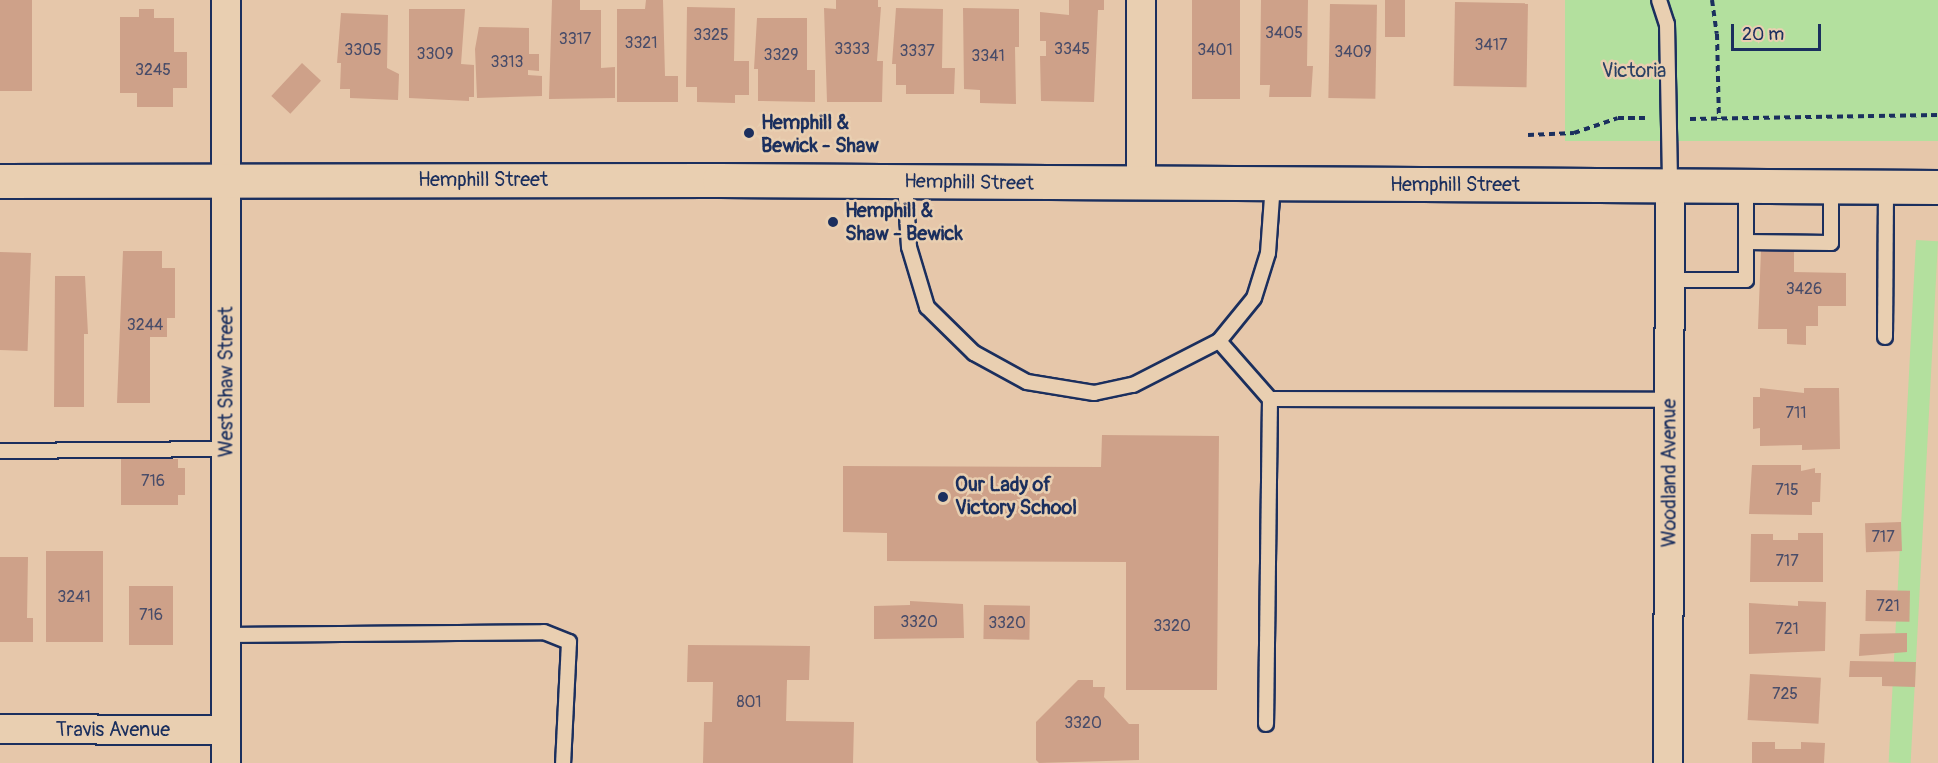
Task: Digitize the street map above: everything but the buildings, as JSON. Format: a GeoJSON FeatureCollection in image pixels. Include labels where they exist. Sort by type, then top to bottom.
{"type":"FeatureCollection","features":[{"type":"Feature","properties":{"kind":"main road","name":"Hemphill Street"},"geometry":{"type":"LineString","coordinates":[[0,181],[1670,184],[1938,187]]}},
{"type":"Feature","properties":{"kind":"street","name":"West Shaw Street"},"geometry":{"type":"LineString","coordinates":[[226,0],[226,763]]}},
{"type":"Feature","properties":{"kind":"street"},"geometry":{"type":"LineString","coordinates":[[1141,0],[1141,184]]}},
{"type":"Feature","properties":{"kind":"street","name":"Woodland Avenue"},"geometry":{"type":"LineString","coordinates":[[1668,763],[1670,184]]}},
{"type":"Feature","properties":{"kind":"street","name":"Travis Avenue"},"geometry":{"type":"LineString","coordinates":[[0,729],[226,730]]}},
{"type":"Feature","properties":{"kind":"lane"},"geometry":{"type":"LineString","coordinates":[[1659,0],[1667,24],[1670,184]]}},
{"type":"Feature","properties":{"kind":"lane"},"geometry":{"type":"LineString","coordinates":[[905,182],[909,247],[927,307],[974,353],[1027,382],[1094,393],[1123,387],[1219,341],[1254,298],[1268,253],[1273,184]]}},
{"type":"Feature","properties":{"kind":"lane"},"geometry":{"type":"LineString","coordinates":[[1670,280],[1746,280],[1746,185]]}},
{"type":"Feature","properties":{"kind":"lane"},"geometry":{"type":"LineString","coordinates":[[1746,242],[1831,243],[1831,186]]}},
{"type":"Feature","properties":{"kind":"lane"},"geometry":{"type":"LineString","coordinates":[[1885,337],[1886,186]]}},
{"type":"Feature","properties":{"kind":"lane"},"geometry":{"type":"LineString","coordinates":[[1219,341],[1270,399],[1266,724]]}},
{"type":"Feature","properties":{"kind":"lane"},"geometry":{"type":"LineString","coordinates":[[1270,399],[1669,400]]}},
{"type":"Feature","properties":{"kind":"lane"},"geometry":{"type":"LineString","coordinates":[[0,451],[226,449]]}},
{"type":"Feature","properties":{"kind":"lane"},"geometry":{"type":"LineString","coordinates":[[226,635],[544,632],[569,642],[563,763]]}},
{"type":"Feature","properties":{"kind":"path"},"geometry":{"type":"LineString","coordinates":[[1712,0],[1718,34],[1719,119]]}},
{"type":"Feature","properties":{"kind":"path"},"geometry":{"type":"LineString","coordinates":[[1528,135],[1574,133],[1618,118],[1719,119],[1938,115]]}},
{"type":"Feature","properties":{"kind":"green space","name":"Victoria"},"geometry":{"type":"Polygon","coordinates":[[[1565,0],[1938,0],[1938,141],[1565,141],[1565,0]]]}},
{"type":"Feature","properties":{"kind":"green space"},"geometry":{"type":"Polygon","coordinates":[[[1916,240],[1938,241],[1911,763],[1889,762],[1916,240]]]}},
{"type":"Feature","properties":{"kind":"place","name":"Hemphill & Bewick - Shaw"},"geometry":{"type":"Point","coordinates":[749,133]}},
{"type":"Feature","properties":{"kind":"place","name":"Hemphill & Shaw - Bewick"},"geometry":{"type":"Point","coordinates":[833,222]}},
{"type":"Feature","properties":{"kind":"place","name":"Our Lady of Victory School"},"geometry":{"type":"Point","coordinates":[943,497]}}]}
